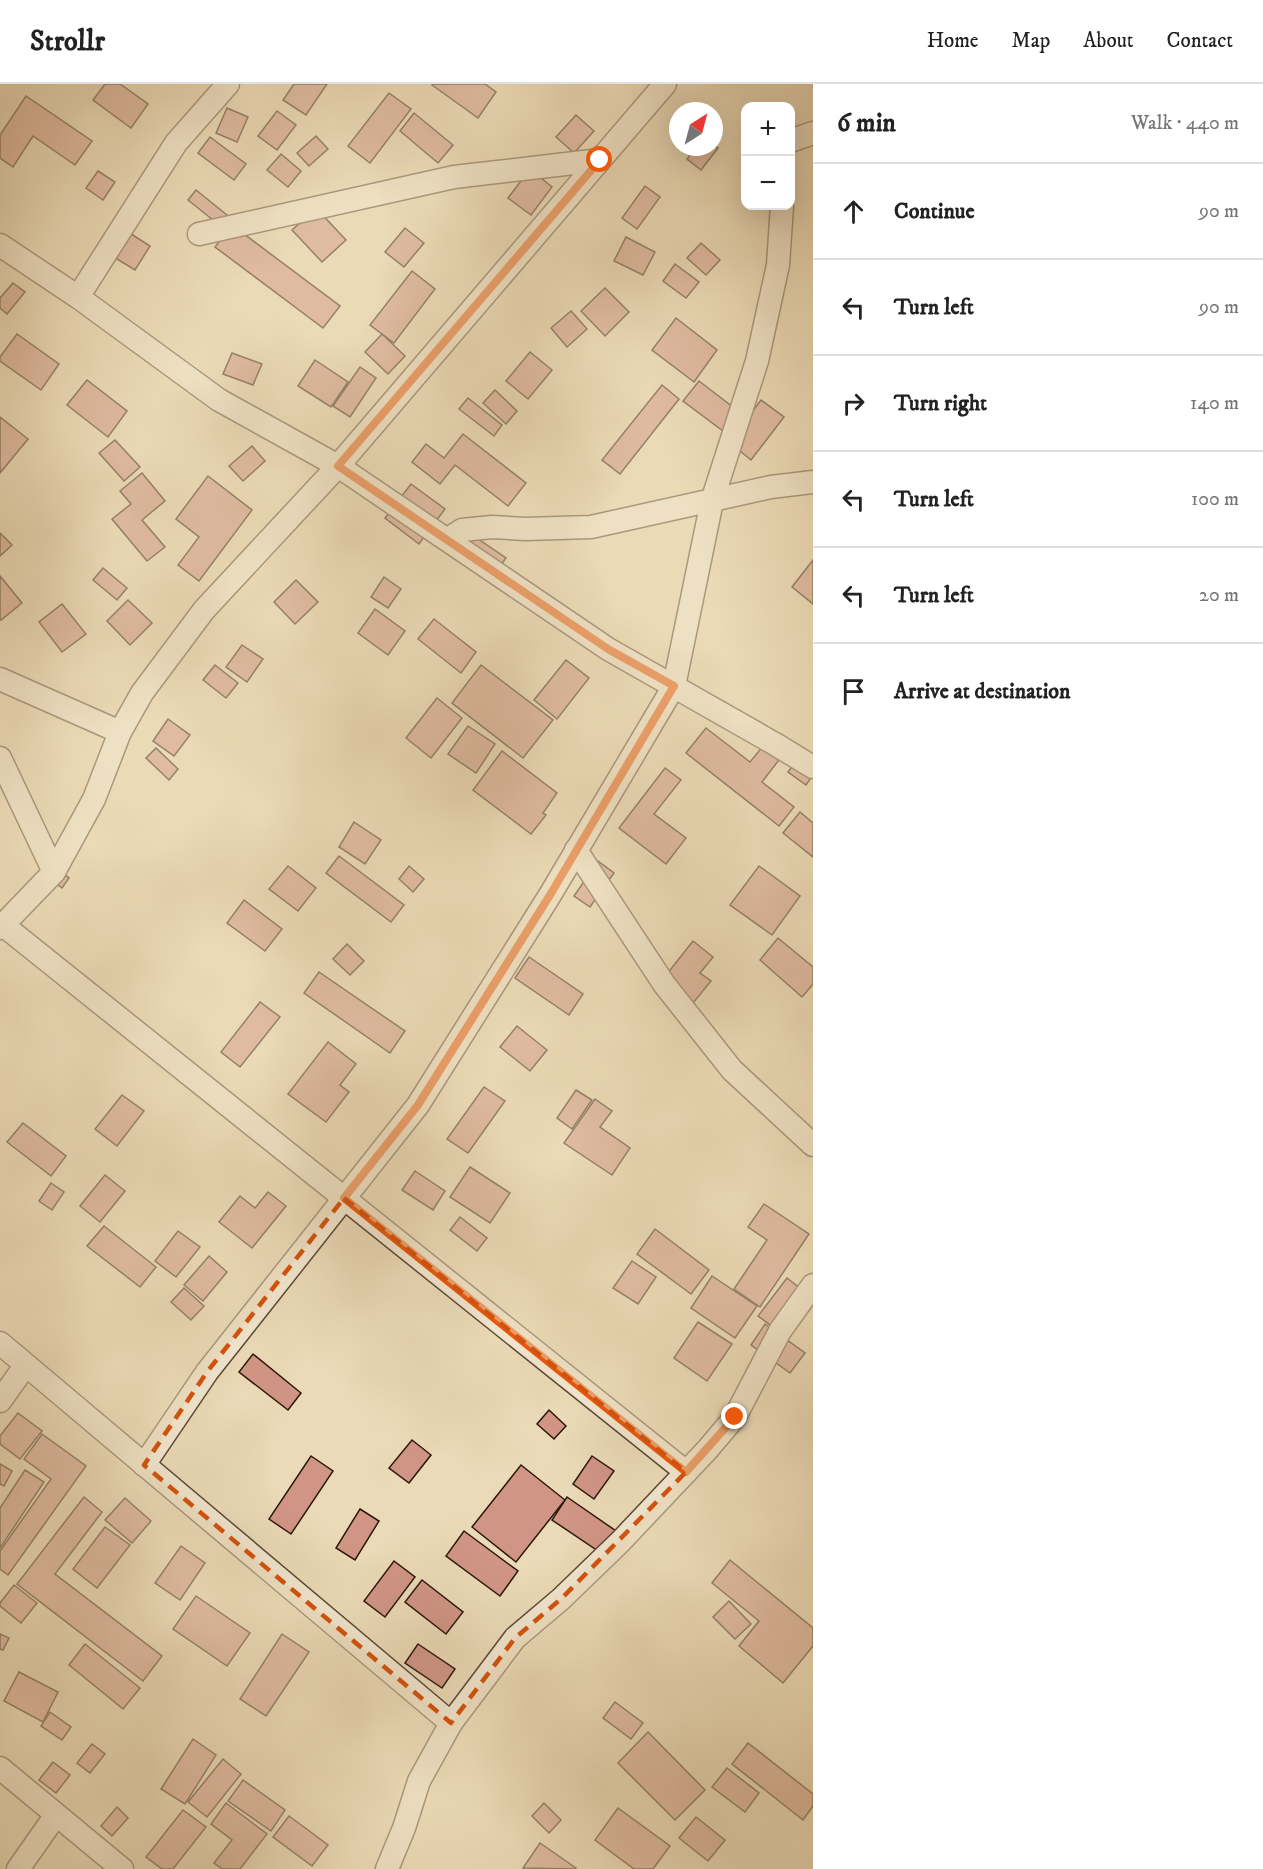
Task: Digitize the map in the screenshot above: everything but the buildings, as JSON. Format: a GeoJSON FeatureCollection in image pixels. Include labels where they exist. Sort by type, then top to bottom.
{"type":"FeatureCollection","features":[{"type":"Feature","properties":{"kind":"street"},"geometry":{"type":"LineString","coordinates":[[78,297],[176,143],[228,84]]}},
{"type":"Feature","properties":{"kind":"street"},"geometry":{"type":"LineString","coordinates":[[665,84],[338,466],[204,610],[142,693],[120,732],[94,799],[54,872],[1,926],[686,1472]]}},
{"type":"Feature","properties":{"kind":"street"},"geometry":{"type":"LineString","coordinates":[[795,139],[813,133]]}},
{"type":"Feature","properties":{"kind":"street"},"geometry":{"type":"LineString","coordinates":[[199,234],[454,177],[600,160]]}},
{"type":"Feature","properties":{"kind":"street"},"geometry":{"type":"LineString","coordinates":[[144,1465],[207,1372],[418,1105],[576,850],[674,686],[712,501],[757,361],[778,265],[782,210]]}},
{"type":"Feature","properties":{"kind":"street"},"geometry":{"type":"LineString","coordinates":[[0,245],[78,297],[219,400],[338,466],[608,649],[813,767]]}},
{"type":"Feature","properties":{"kind":"street"},"geometry":{"type":"LineString","coordinates":[[448,539],[462,530],[492,527],[525,529],[591,527],[771,487],[813,482]]}},
{"type":"Feature","properties":{"kind":"street"},"geometry":{"type":"LineString","coordinates":[[0,679],[120,732]]}},
{"type":"Feature","properties":{"kind":"street"},"geometry":{"type":"LineString","coordinates":[[0,758],[54,872]]}},
{"type":"Feature","properties":{"kind":"street"},"geometry":{"type":"LineString","coordinates":[[576,850],[664,984],[725,1061],[813,1145]]}},
{"type":"Feature","properties":{"kind":"street"},"geometry":{"type":"LineString","coordinates":[[387,1869],[404,1828],[419,1781],[451,1723],[515,1638],[578,1583],[686,1472],[735,1417],[780,1331],[813,1285]]}},
{"type":"Feature","properties":{"kind":"street"},"geometry":{"type":"LineString","coordinates":[[0,1343],[451,1723]]}},
{"type":"Feature","properties":{"kind":"street"},"geometry":{"type":"LineString","coordinates":[[0,1401],[25,1366]]}},
{"type":"Feature","properties":{"kind":"street"},"geometry":{"type":"LineString","coordinates":[[0,1768],[122,1869]]}},
{"type":"Feature","properties":{"kind":"street"},"geometry":{"type":"LineString","coordinates":[[18,1869],[56,1815]]}},
{"type":"Feature","properties":{"kind":"highlighted area"},"geometry":{"type":"Polygon","coordinates":[[[344,1198],[686,1472],[561,1599],[515,1638],[451,1723],[144,1465],[207,1372],[344,1198]]]}},
{"type":"Feature","properties":{"kind":"route"},"geometry":{"type":"LineString","coordinates":[[600,160],[338,466],[608,649],[674,686],[550,895],[418,1105],[344,1198],[686,1472],[735,1417]]}}]}
